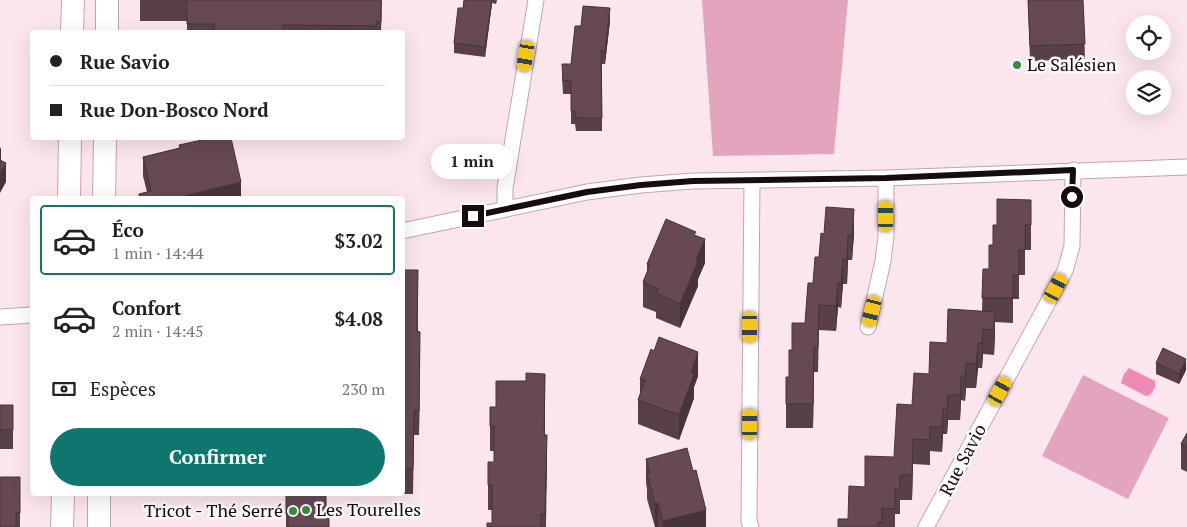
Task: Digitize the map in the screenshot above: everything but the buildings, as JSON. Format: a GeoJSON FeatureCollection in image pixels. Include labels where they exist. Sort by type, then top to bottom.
{"type":"FeatureCollection","features":[{"type":"Feature","properties":{"kind":"main road"},"geometry":{"type":"LineString","coordinates":[[72,30],[73,0]]}},
{"type":"Feature","properties":{"kind":"main road"},"geometry":{"type":"LineString","coordinates":[[107,0],[107,30]]}},
{"type":"Feature","properties":{"kind":"main road"},"geometry":{"type":"LineString","coordinates":[[69,196],[70,140]]}},
{"type":"Feature","properties":{"kind":"main road"},"geometry":{"type":"LineString","coordinates":[[104,196],[105,140]]}},
{"type":"Feature","properties":{"kind":"main road"},"geometry":{"type":"LineString","coordinates":[[62,496],[62,527]]}},
{"type":"Feature","properties":{"kind":"main road"},"geometry":{"type":"LineString","coordinates":[[98,527],[99,496]]}},
{"type":"Feature","properties":{"kind":"street"},"geometry":{"type":"LineString","coordinates":[[505,209],[505,188],[536,0]]}},
{"type":"Feature","properties":{"kind":"street"},"geometry":{"type":"LineString","coordinates":[[405,230],[587,192],[641,185],[693,181],[886,178],[1187,166]]}},
{"type":"Feature","properties":{"kind":"street","name":"Rue Savio"},"geometry":{"type":"LineString","coordinates":[[926,527],[1065,271],[1072,246],[1073,170]]}},
{"type":"Feature","properties":{"kind":"street"},"geometry":{"type":"LineString","coordinates":[[868,327],[883,261],[886,236],[886,178]]}},
{"type":"Feature","properties":{"kind":"street"},"geometry":{"type":"LineString","coordinates":[[751,527],[749,511],[752,180]]}},
{"type":"Feature","properties":{"kind":"street"},"geometry":{"type":"LineString","coordinates":[[0,317],[30,314]]}},
{"type":"Feature","properties":{"kind":"shaded area"},"geometry":{"type":"Polygon","coordinates":[[[702,0],[848,0],[834,154],[713,156],[702,0]]]}},
{"type":"Feature","properties":{"kind":"shaded area"},"geometry":{"type":"Polygon","coordinates":[[[1129,368],[1155,381],[1155,388],[1150,395],[1146,396],[1121,383],[1124,374],[1129,368]]]}},
{"type":"Feature","properties":{"kind":"shaded area"},"geometry":{"type":"Polygon","coordinates":[[[1083,375],[1169,418],[1128,499],[1042,456],[1083,375]]]}},
{"type":"Feature","properties":{"kind":"place","name":"Le Salésien"},"geometry":{"type":"Point","coordinates":[1017,65]}},
{"type":"Feature","properties":{"kind":"place","name":"Les Tourelles"},"geometry":{"type":"Point","coordinates":[306,510]}},
{"type":"Feature","properties":{"kind":"place","name":"Tricot - Thé Serré"},"geometry":{"type":"Point","coordinates":[293,511]}},
{"type":"Feature","properties":{"kind":"route"},"geometry":{"type":"LineString","coordinates":[[473,216],[587,192],[693,181],[886,178],[1073,170],[1072,197]]}}]}
